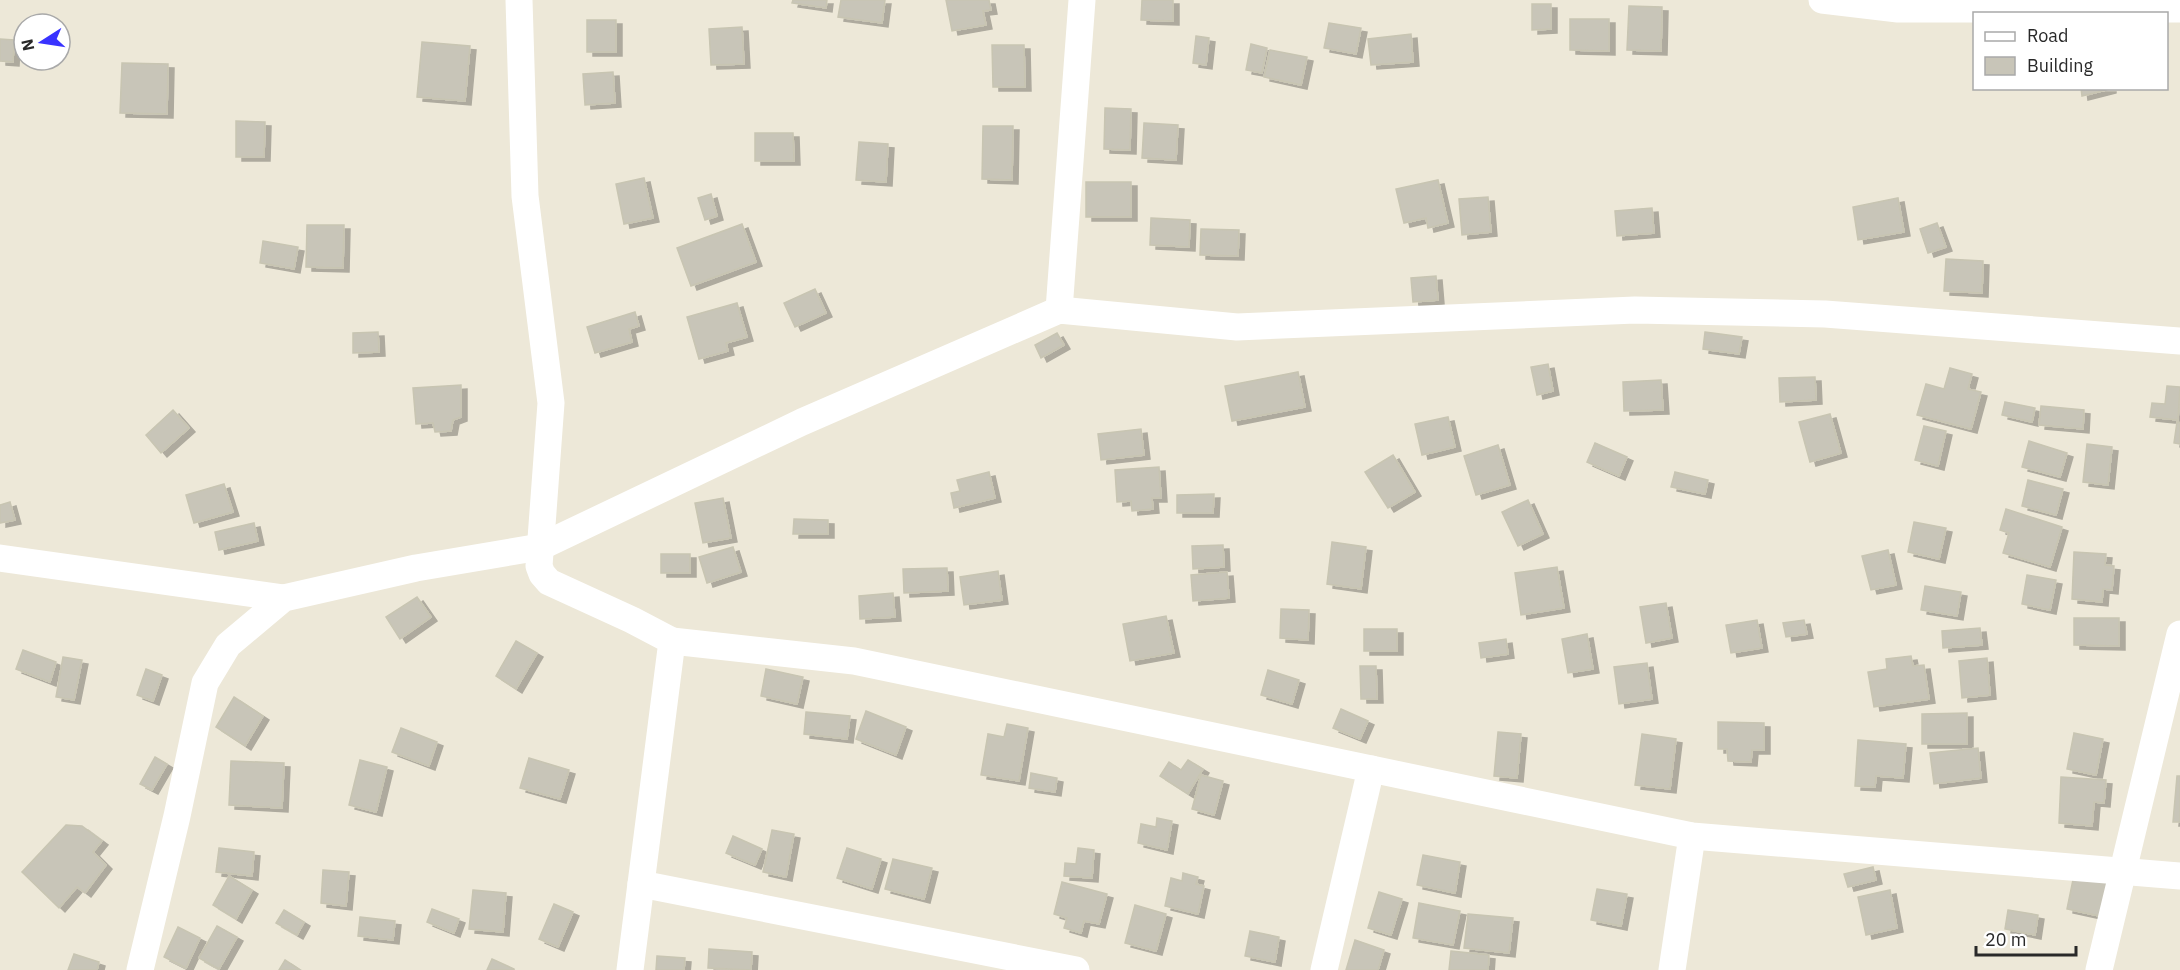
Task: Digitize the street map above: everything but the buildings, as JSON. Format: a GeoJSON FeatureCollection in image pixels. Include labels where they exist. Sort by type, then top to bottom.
{"type":"FeatureCollection","features":[{"type":"Feature","properties":{"kind":"street"},"geometry":{"type":"LineString","coordinates":[[519,0],[525,196],[550,404],[539,566],[549,582],[641,624],[672,641],[854,661],[1692,836],[2180,876]]}},
{"type":"Feature","properties":{"kind":"street"},"geometry":{"type":"LineString","coordinates":[[1059,310],[1082,0]]}},
{"type":"Feature","properties":{"kind":"street"},"geometry":{"type":"LineString","coordinates":[[1822,0],[1896,5],[2180,9]]}},
{"type":"Feature","properties":{"kind":"street"},"geometry":{"type":"LineString","coordinates":[[0,558],[284,598],[416,568],[540,547],[802,422],[1059,310],[1237,327],[1635,310],[1825,314],[2180,341]]}},
{"type":"Feature","properties":{"kind":"street"},"geometry":{"type":"LineString","coordinates":[[140,970],[177,816],[205,682],[228,645],[284,598]]}},
{"type":"Feature","properties":{"kind":"street"},"geometry":{"type":"LineString","coordinates":[[2100,970],[2180,634]]}},
{"type":"Feature","properties":{"kind":"street"},"geometry":{"type":"LineString","coordinates":[[630,970],[672,641]]}},
{"type":"Feature","properties":{"kind":"street"},"geometry":{"type":"LineString","coordinates":[[1324,970],[1371,769]]}},
{"type":"Feature","properties":{"kind":"street"},"geometry":{"type":"LineString","coordinates":[[1672,970],[1692,836]]}},
{"type":"Feature","properties":{"kind":"street"},"geometry":{"type":"LineString","coordinates":[[641,884],[1076,970]]}}]}
